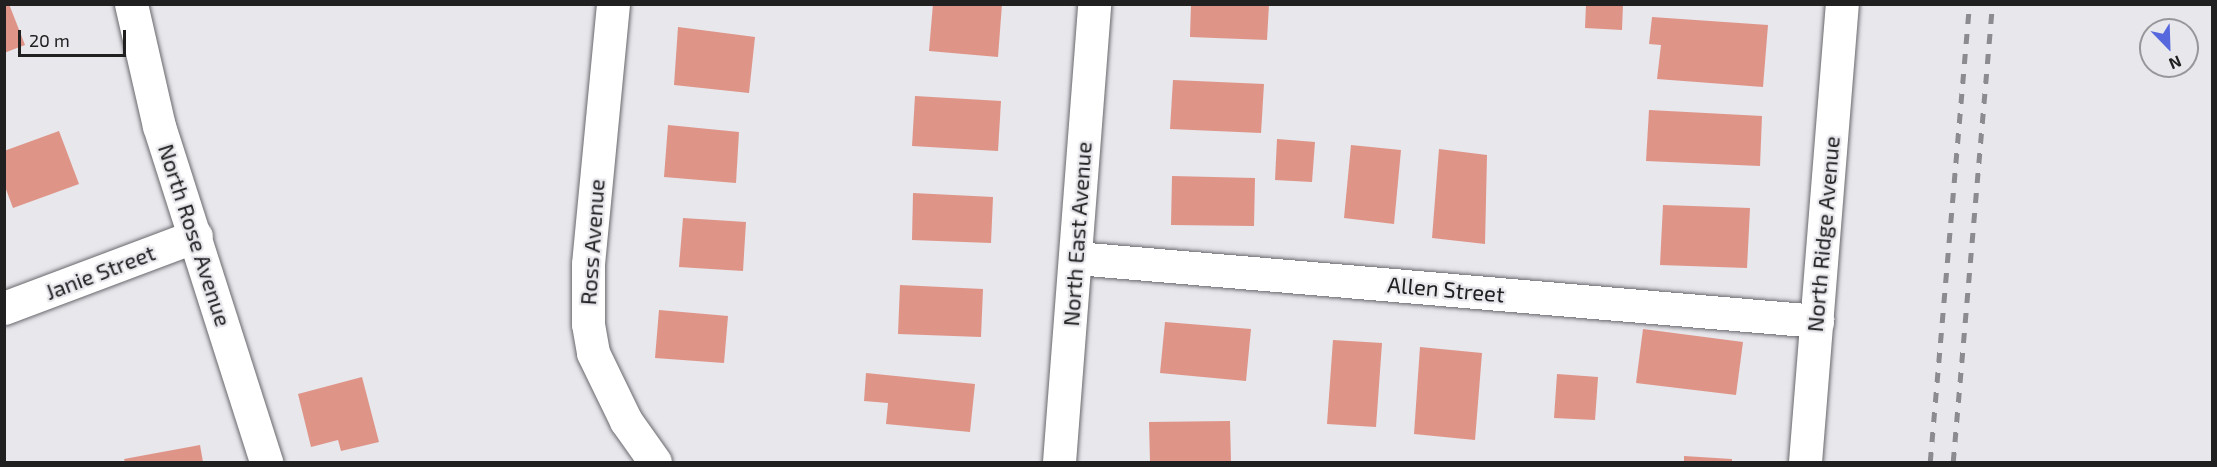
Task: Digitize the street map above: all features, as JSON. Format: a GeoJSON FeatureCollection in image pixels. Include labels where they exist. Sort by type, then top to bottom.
{"type":"FeatureCollection","features":[{"type":"Feature","properties":{"kind":"street","name":"North Rose Avenue"},"geometry":{"type":"LineString","coordinates":[[131,4],[159,126],[196,236],[266,462]]}},
{"type":"Feature","properties":{"kind":"street","name":"Ross Avenue"},"geometry":{"type":"LineString","coordinates":[[613,4],[588,264],[588,324],[593,353],[626,421],[655,462]]}},
{"type":"Feature","properties":{"kind":"street","name":"North East Avenue"},"geometry":{"type":"LineString","coordinates":[[1059,462],[1094,4]]}},
{"type":"Feature","properties":{"kind":"street","name":"North Ridge Avenue"},"geometry":{"type":"LineString","coordinates":[[1805,462],[1842,4]]}},
{"type":"Feature","properties":{"kind":"street","name":"Janie Street"},"geometry":{"type":"LineString","coordinates":[[4,308],[196,236]]}},
{"type":"Feature","properties":{"kind":"street","name":"Allen Street"},"geometry":{"type":"LineString","coordinates":[[1076,258],[1816,321]]}},
{"type":"Feature","properties":{"kind":"building"},"geometry":{"type":"Polygon","coordinates":[[[4,4],[9,4],[25,45],[4,53],[4,4]]]}},
{"type":"Feature","properties":{"kind":"building"},"geometry":{"type":"Polygon","coordinates":[[[933,4],[1002,4],[998,57],[929,51],[933,4]]]}},
{"type":"Feature","properties":{"kind":"building"},"geometry":{"type":"Polygon","coordinates":[[[1191,4],[1269,4],[1267,40],[1190,37],[1191,4]]]}},
{"type":"Feature","properties":{"kind":"building"},"geometry":{"type":"Polygon","coordinates":[[[1586,4],[1623,4],[1622,30],[1585,28],[1586,4]]]}},
{"type":"Feature","properties":{"kind":"building"},"geometry":{"type":"Polygon","coordinates":[[[1652,17],[1768,25],[1763,87],[1657,79],[1661,45],[1649,44],[1652,17]]]}},
{"type":"Feature","properties":{"kind":"building"},"geometry":{"type":"Polygon","coordinates":[[[678,27],[755,37],[749,93],[674,85],[678,27]]]}},
{"type":"Feature","properties":{"kind":"building"},"geometry":{"type":"Polygon","coordinates":[[[1173,80],[1264,84],[1261,133],[1170,129],[1173,80]]]}},
{"type":"Feature","properties":{"kind":"building"},"geometry":{"type":"Polygon","coordinates":[[[915,96],[1001,101],[998,151],[912,146],[915,96]]]}},
{"type":"Feature","properties":{"kind":"building"},"geometry":{"type":"Polygon","coordinates":[[[1649,110],[1762,116],[1760,166],[1646,161],[1649,110]]]}},
{"type":"Feature","properties":{"kind":"building"},"geometry":{"type":"Polygon","coordinates":[[[668,125],[739,132],[736,183],[664,177],[668,125]]]}},
{"type":"Feature","properties":{"kind":"building"},"geometry":{"type":"Polygon","coordinates":[[[59,131],[79,184],[13,208],[4,184],[4,151],[59,131]]]}},
{"type":"Feature","properties":{"kind":"building"},"geometry":{"type":"Polygon","coordinates":[[[1277,139],[1315,142],[1312,182],[1275,180],[1277,139]]]}},
{"type":"Feature","properties":{"kind":"building"},"geometry":{"type":"Polygon","coordinates":[[[1351,145],[1401,150],[1394,224],[1344,218],[1351,145]]]}},
{"type":"Feature","properties":{"kind":"building"},"geometry":{"type":"Polygon","coordinates":[[[1439,149],[1487,155],[1485,244],[1432,238],[1439,149]]]}},
{"type":"Feature","properties":{"kind":"building"},"geometry":{"type":"Polygon","coordinates":[[[1172,176],[1255,178],[1254,226],[1171,225],[1172,176]]]}},
{"type":"Feature","properties":{"kind":"building"},"geometry":{"type":"Polygon","coordinates":[[[913,193],[993,197],[991,243],[912,240],[913,193]]]}},
{"type":"Feature","properties":{"kind":"building"},"geometry":{"type":"Polygon","coordinates":[[[1663,205],[1750,208],[1747,268],[1660,265],[1663,205]]]}},
{"type":"Feature","properties":{"kind":"building"},"geometry":{"type":"Polygon","coordinates":[[[683,218],[746,222],[743,271],[679,267],[683,218]]]}},
{"type":"Feature","properties":{"kind":"building"},"geometry":{"type":"Polygon","coordinates":[[[900,285],[983,289],[981,337],[898,334],[900,285]]]}},
{"type":"Feature","properties":{"kind":"building"},"geometry":{"type":"Polygon","coordinates":[[[659,310],[728,316],[724,363],[655,358],[659,310]]]}},
{"type":"Feature","properties":{"kind":"building"},"geometry":{"type":"Polygon","coordinates":[[[1165,322],[1251,329],[1246,381],[1160,373],[1165,322]]]}},
{"type":"Feature","properties":{"kind":"building"},"geometry":{"type":"Polygon","coordinates":[[[1643,329],[1743,342],[1736,395],[1636,383],[1643,329]]]}},
{"type":"Feature","properties":{"kind":"building"},"geometry":{"type":"Polygon","coordinates":[[[1333,340],[1382,343],[1376,427],[1327,424],[1333,340]]]}},
{"type":"Feature","properties":{"kind":"building"},"geometry":{"type":"Polygon","coordinates":[[[1420,347],[1482,353],[1475,440],[1414,434],[1420,347]]]}},
{"type":"Feature","properties":{"kind":"building"},"geometry":{"type":"Polygon","coordinates":[[[866,373],[975,384],[970,432],[886,424],[888,403],[864,401],[866,373]]]}},
{"type":"Feature","properties":{"kind":"building"},"geometry":{"type":"Polygon","coordinates":[[[1557,374],[1598,377],[1595,420],[1554,418],[1557,374]]]}},
{"type":"Feature","properties":{"kind":"building"},"geometry":{"type":"Polygon","coordinates":[[[362,377],[379,442],[341,451],[338,440],[311,447],[298,394],[362,377]]]}},
{"type":"Feature","properties":{"kind":"building"},"geometry":{"type":"Polygon","coordinates":[[[1230,421],[1231,462],[1150,462],[1149,422],[1230,421]]]}},
{"type":"Feature","properties":{"kind":"building"},"geometry":{"type":"Polygon","coordinates":[[[200,445],[203,462],[125,462],[124,459],[200,445]]]}},
{"type":"Feature","properties":{"kind":"building"},"geometry":{"type":"Polygon","coordinates":[[[1684,456],[1732,459],[1732,462],[1684,462],[1684,456]]]}},
{"type":"Feature","properties":{"kind":"railway"},"geometry":{"type":"LineString","coordinates":[[1930,462],[1969,4]]}},
{"type":"Feature","properties":{"kind":"railway"},"geometry":{"type":"LineString","coordinates":[[1953,462],[1992,4]]}}]}
